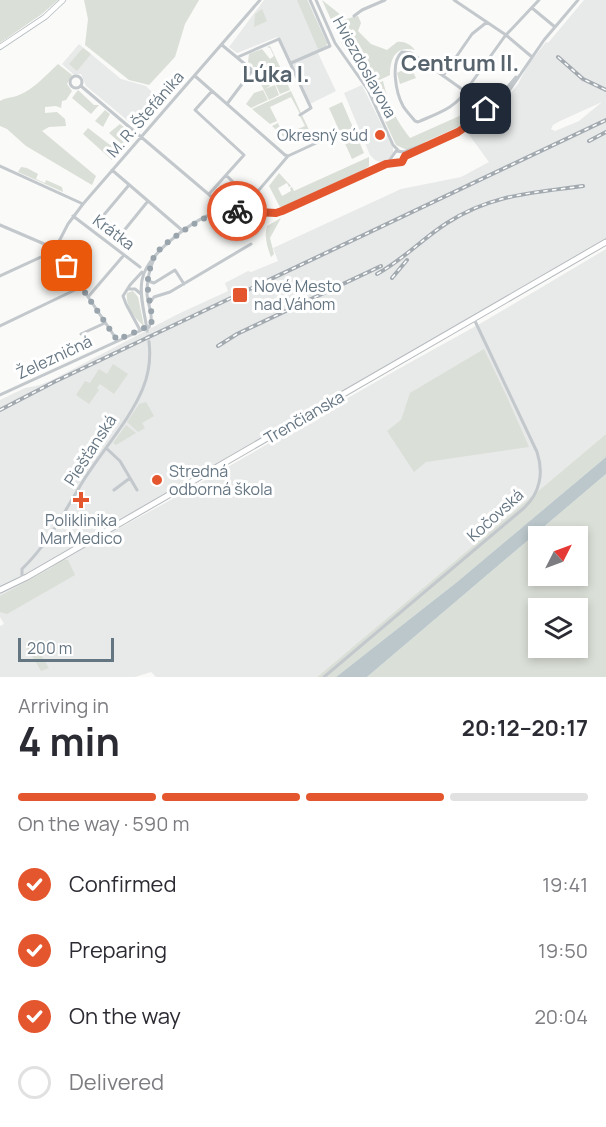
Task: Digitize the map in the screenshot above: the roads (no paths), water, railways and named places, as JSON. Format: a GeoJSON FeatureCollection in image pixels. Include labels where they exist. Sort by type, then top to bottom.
{"type":"FeatureCollection","features":[{"type":"Feature","properties":{"kind":"main road"},"geometry":{"type":"LineString","coordinates":[[0,47],[45,18],[63,0]]}},
{"type":"Feature","properties":{"kind":"main road","name":"Trenčianska"},"geometry":{"type":"LineString","coordinates":[[0,590],[25,579],[606,243]]}},
{"type":"Feature","properties":{"kind":"street","name":"M. R. Štefánika"},"geometry":{"type":"LineString","coordinates":[[56,249],[73,216],[260,0]]}},
{"type":"Feature","properties":{"kind":"street","name":"Hviezdoslavova"},"geometry":{"type":"LineString","coordinates":[[310,0],[330,46]]}},
{"type":"Feature","properties":{"kind":"street","name":"Hviezdoslavova"},"geometry":{"type":"LineString","coordinates":[[316,0],[335,42],[368,90],[393,145],[394,155]]}},
{"type":"Feature","properties":{"kind":"street"},"geometry":{"type":"LineString","coordinates":[[354,16],[385,0]]}},
{"type":"Feature","properties":{"kind":"street"},"geometry":{"type":"LineString","coordinates":[[454,0],[506,35],[532,57]]}},
{"type":"Feature","properties":{"kind":"street"},"geometry":{"type":"LineString","coordinates":[[489,114],[466,92],[411,53],[406,51],[399,54],[395,62],[394,69],[402,104],[418,122],[447,109],[460,100],[466,92],[506,35],[539,0]]}},
{"type":"Feature","properties":{"kind":"street"},"geometry":{"type":"LineString","coordinates":[[404,154],[465,129],[479,118],[485,119],[577,0]]}},
{"type":"Feature","properties":{"kind":"street"},"geometry":{"type":"LineString","coordinates":[[532,8],[555,27]]}},
{"type":"Feature","properties":{"kind":"street"},"geometry":{"type":"LineString","coordinates":[[442,76],[472,34],[487,22]]}},
{"type":"Feature","properties":{"kind":"street"},"geometry":{"type":"LineString","coordinates":[[238,57],[279,39],[311,108],[300,115]]}},
{"type":"Feature","properties":{"kind":"street"},"geometry":{"type":"LineString","coordinates":[[291,63],[335,42]]}},
{"type":"Feature","properties":{"kind":"street"},"geometry":{"type":"LineString","coordinates":[[222,45],[252,70],[256,78]]}},
{"type":"Feature","properties":{"kind":"street"},"geometry":{"type":"LineString","coordinates":[[227,105],[252,70]]}},
{"type":"Feature","properties":{"kind":"street"},"geometry":{"type":"LineString","coordinates":[[452,134],[467,123],[477,111],[493,105],[520,74]]}},
{"type":"Feature","properties":{"kind":"street"},"geometry":{"type":"LineString","coordinates":[[76,76],[80,78],[81,86],[76,89],[71,87],[72,78],[76,76]]}},
{"type":"Feature","properties":{"kind":"street"},"geometry":{"type":"LineString","coordinates":[[195,76],[288,156]]}},
{"type":"Feature","properties":{"kind":"street"},"geometry":{"type":"LineString","coordinates":[[81,86],[228,210]]}},
{"type":"Feature","properties":{"kind":"street"},"geometry":{"type":"LineString","coordinates":[[209,194],[244,155],[195,110],[212,91]]}},
{"type":"Feature","properties":{"kind":"street"},"geometry":{"type":"LineString","coordinates":[[476,102],[479,118]]}},
{"type":"Feature","properties":{"kind":"street"},"geometry":{"type":"LineString","coordinates":[[241,211],[288,156],[327,138]]}},
{"type":"Feature","properties":{"kind":"street","name":"Hviezdoslavova"},"geometry":{"type":"LineString","coordinates":[[393,145],[398,150]]}},
{"type":"Feature","properties":{"kind":"street"},"geometry":{"type":"LineString","coordinates":[[386,164],[398,150],[404,154]]}},
{"type":"Feature","properties":{"kind":"street"},"geometry":{"type":"LineString","coordinates":[[145,329],[123,298],[126,290],[154,257],[183,231],[213,214],[228,210],[276,213],[386,164],[402,162],[404,154]]}},
{"type":"Feature","properties":{"kind":"street"},"geometry":{"type":"LineString","coordinates":[[394,155],[396,161]]}},
{"type":"Feature","properties":{"kind":"street"},"geometry":{"type":"LineString","coordinates":[[0,166],[83,204]]}},
{"type":"Feature","properties":{"kind":"street"},"geometry":{"type":"LineString","coordinates":[[112,170],[183,231]]}},
{"type":"Feature","properties":{"kind":"street"},"geometry":{"type":"LineString","coordinates":[[225,176],[235,184],[227,191]]}},
{"type":"Feature","properties":{"kind":"street","name":"Krátka"},"geometry":{"type":"LineString","coordinates":[[97,223],[129,185]]}},
{"type":"Feature","properties":{"kind":"street"},"geometry":{"type":"LineString","coordinates":[[118,238],[148,201]]}},
{"type":"Feature","properties":{"kind":"street"},"geometry":{"type":"LineString","coordinates":[[249,202],[252,212]]}},
{"type":"Feature","properties":{"kind":"street","name":"Krátka"},"geometry":{"type":"LineString","coordinates":[[73,216],[140,267]]}},
{"type":"Feature","properties":{"kind":"street"},"geometry":{"type":"LineString","coordinates":[[1,225],[56,249],[117,340]]}},
{"type":"Feature","properties":{"kind":"street"},"geometry":{"type":"LineString","coordinates":[[149,304],[152,298],[170,292],[251,244]]}},
{"type":"Feature","properties":{"kind":"street"},"geometry":{"type":"LineString","coordinates":[[0,276],[56,249]]}},
{"type":"Feature","properties":{"kind":"street"},"geometry":{"type":"LineString","coordinates":[[88,297],[124,255]]}},
{"type":"Feature","properties":{"kind":"street"},"geometry":{"type":"LineString","coordinates":[[145,329],[152,321],[148,281],[154,257]]}},
{"type":"Feature","properties":{"kind":"street"},"geometry":{"type":"LineString","coordinates":[[144,270],[141,294],[145,329]]}},
{"type":"Feature","properties":{"kind":"street"},"geometry":{"type":"LineString","coordinates":[[148,281],[154,283],[175,270],[184,284]]}},
{"type":"Feature","properties":{"kind":"street"},"geometry":{"type":"LineString","coordinates":[[0,326],[81,287]]}},
{"type":"Feature","properties":{"kind":"street"},"geometry":{"type":"LineString","coordinates":[[126,290],[135,289],[141,294]]}},
{"type":"Feature","properties":{"kind":"street","name":"Kočovská"},"geometry":{"type":"LineString","coordinates":[[324,677],[524,508],[537,490],[540,469],[537,452],[474,319]]}},
{"type":"Feature","properties":{"kind":"street"},"geometry":{"type":"LineString","coordinates":[[81,334],[105,323]]}},
{"type":"Feature","properties":{"kind":"street","name":"Železničná"},"geometry":{"type":"LineString","coordinates":[[0,395],[145,329]]}},
{"type":"Feature","properties":{"kind":"street","name":"Piešťanská"},"geometry":{"type":"LineString","coordinates":[[25,579],[28,563],[54,532],[86,476],[142,391],[149,367],[149,342]]}},
{"type":"Feature","properties":{"kind":"street"},"geometry":{"type":"LineString","coordinates":[[106,448],[120,461],[137,490]]}},
{"type":"Feature","properties":{"kind":"street"},"geometry":{"type":"LineString","coordinates":[[114,490],[130,478]]}},
{"type":"Feature","properties":{"kind":"tunnel"},"geometry":{"type":"LineString","coordinates":[[147,330],[149,342]]}},
{"type":"Feature","properties":{"kind":"railway"},"geometry":{"type":"LineString","coordinates":[[558,57],[583,79],[606,90]]}},
{"type":"Feature","properties":{"kind":"railway"},"geometry":{"type":"LineString","coordinates":[[0,410],[54,382],[606,120]]}},
{"type":"Feature","properties":{"kind":"railway"},"geometry":{"type":"LineString","coordinates":[[589,141],[606,132]]}},
{"type":"Feature","properties":{"kind":"railway"},"geometry":{"type":"LineString","coordinates":[[377,274],[447,223],[480,206],[513,196],[583,186]]}},
{"type":"Feature","properties":{"kind":"railway"},"geometry":{"type":"LineString","coordinates":[[392,278],[407,260]]}},
{"type":"Feature","properties":{"kind":"railway"},"geometry":{"type":"LineString","coordinates":[[218,346],[237,334],[381,266]]}},
{"type":"Feature","properties":{"kind":"place","name":"Okresný súd"},"geometry":{"type":"Point","coordinates":[380,135]}},
{"type":"Feature","properties":{"kind":"place","name":"Nové Mesto nad Váhom"},"geometry":{"type":"Point","coordinates":[240,295]}},
{"type":"Feature","properties":{"kind":"place","name":"Stredná odborná škola"},"geometry":{"type":"Point","coordinates":[157,480]}},
{"type":"Feature","properties":{"kind":"place","name":"Poliklinika MarMedico"},"geometry":{"type":"Point","coordinates":[81,500]}},
{"type":"Feature","properties":{"kind":"district","name":"Centrum II."},"geometry":{"type":"Point","coordinates":[460,63]}},
{"type":"Feature","properties":{"kind":"district","name":"Lúka I."},"geometry":{"type":"Point","coordinates":[276,74]}}]}
